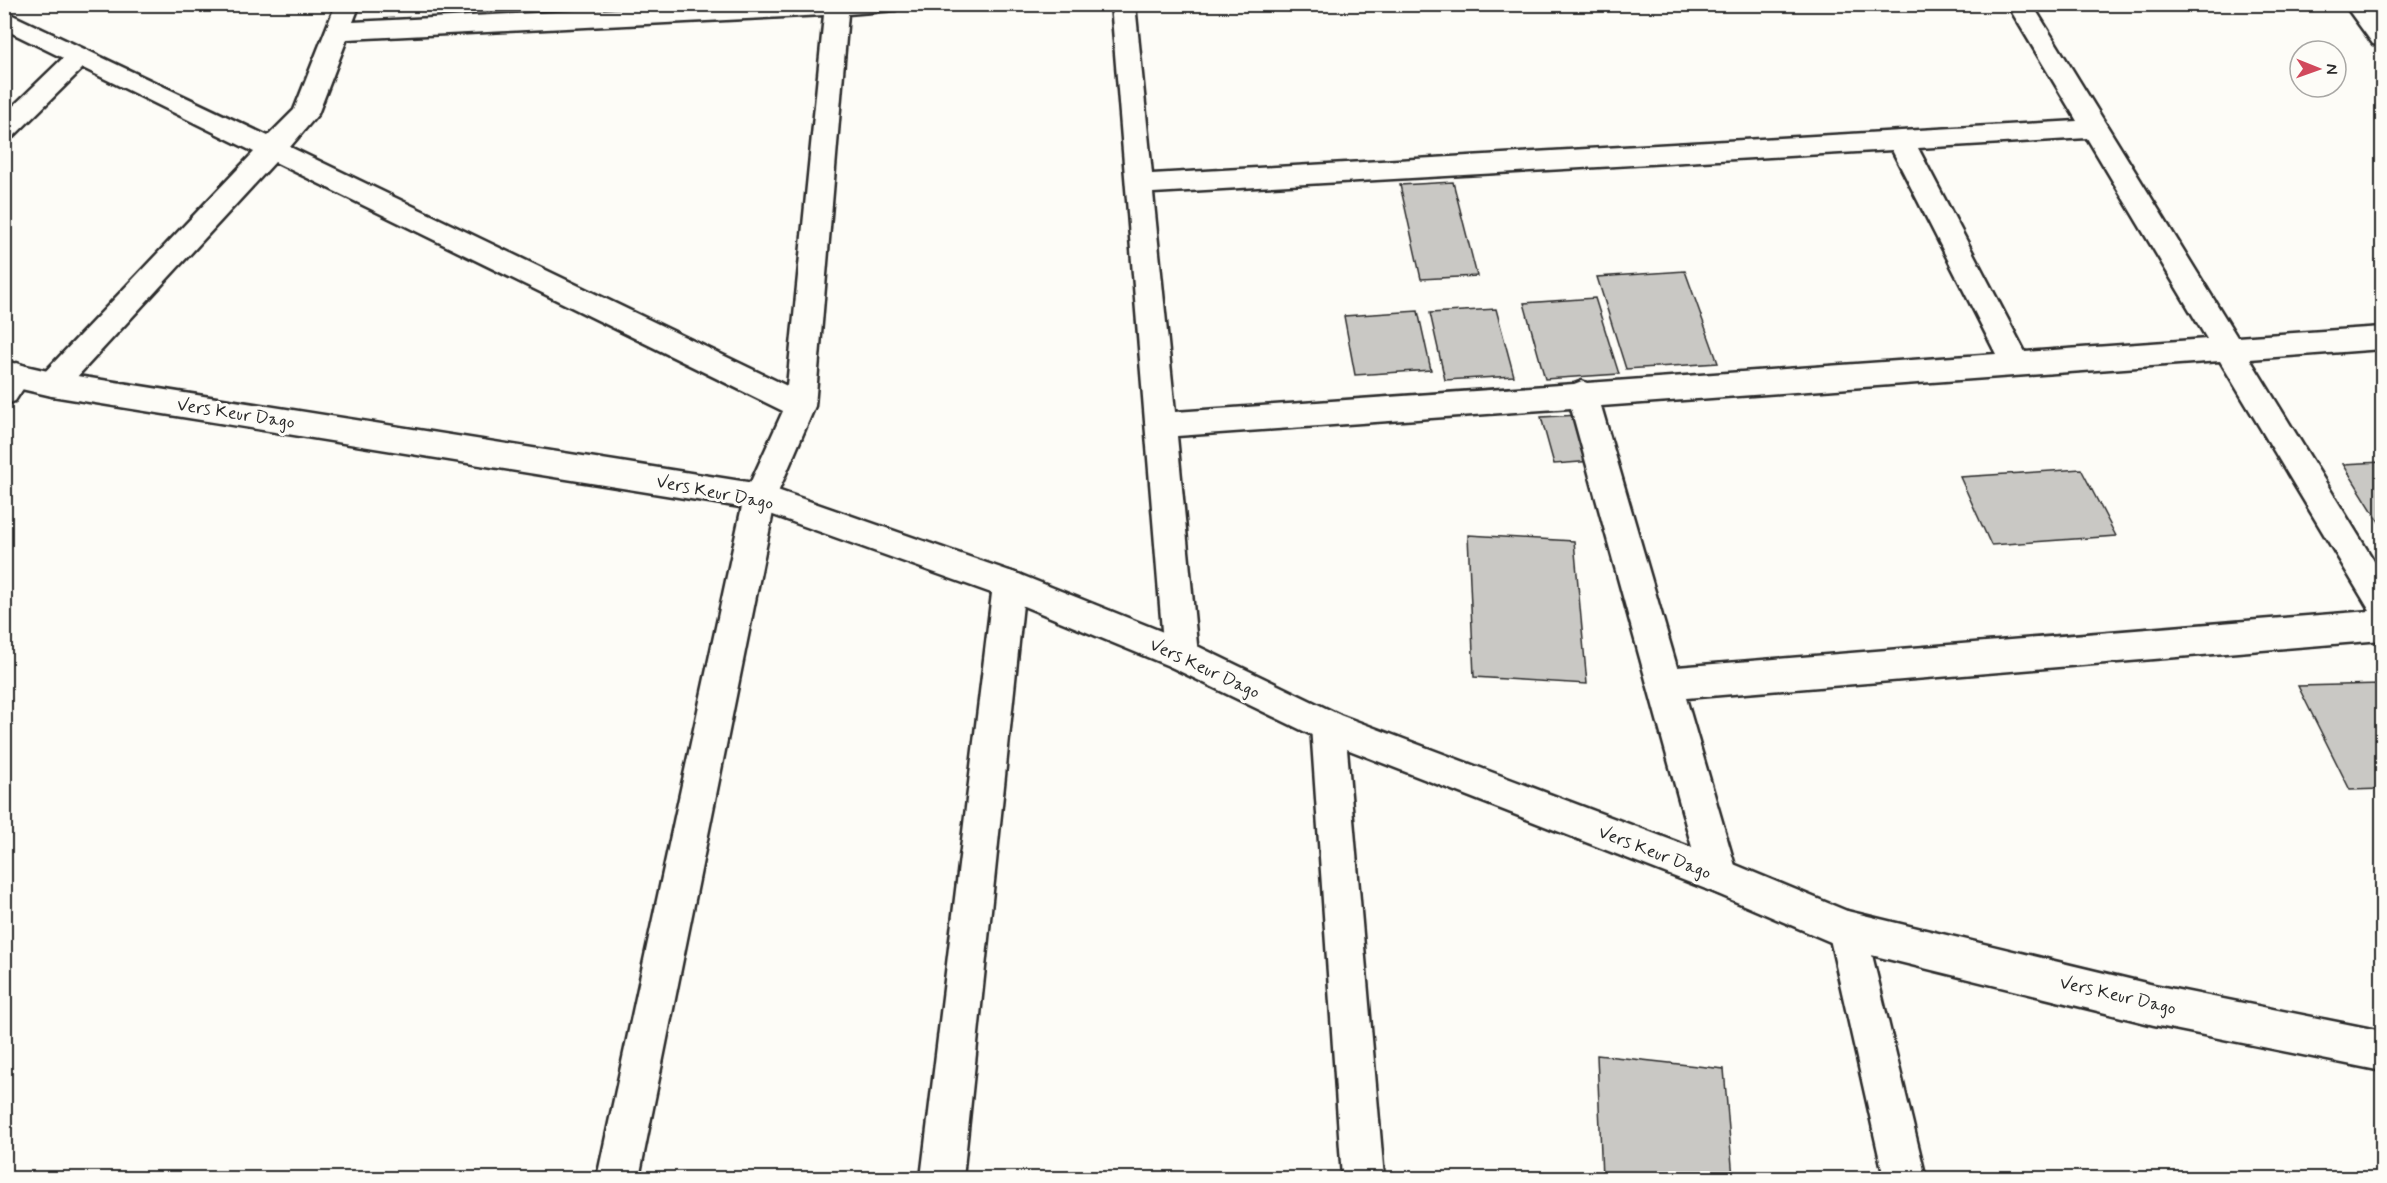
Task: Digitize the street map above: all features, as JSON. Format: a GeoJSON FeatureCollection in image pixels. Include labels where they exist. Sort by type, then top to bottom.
{"type":"FeatureCollection","features":[{"type":"Feature","properties":{"kind":"street"},"geometry":{"type":"LineString","coordinates":[[52,384],[305,114],[348,4]]}},
{"type":"Feature","properties":{"kind":"street"},"geometry":{"type":"LineString","coordinates":[[338,31],[569,12],[887,4]]}},
{"type":"Feature","properties":{"kind":"street"},"geometry":{"type":"LineString","coordinates":[[1123,4],[1181,655]]}},
{"type":"Feature","properties":{"kind":"street"},"geometry":{"type":"LineString","coordinates":[[2019,4],[2382,602]]}},
{"type":"Feature","properties":{"kind":"street"},"geometry":{"type":"LineString","coordinates":[[2356,4],[2382,38]]}},
{"type":"Feature","properties":{"kind":"street"},"geometry":{"type":"LineString","coordinates":[[618,1179],[760,497],[800,406],[837,6]]}},
{"type":"Feature","properties":{"kind":"street"},"geometry":{"type":"LineString","coordinates":[[4,19],[800,406]]}},
{"type":"Feature","properties":{"kind":"street"},"geometry":{"type":"LineString","coordinates":[[4,131],[80,56]]}},
{"type":"Feature","properties":{"kind":"street"},"geometry":{"type":"LineString","coordinates":[[1140,184],[2094,129]]}},
{"type":"Feature","properties":{"kind":"street"},"geometry":{"type":"LineString","coordinates":[[1900,140],[2017,365]]}},
{"type":"Feature","properties":{"kind":"street"},"geometry":{"type":"LineString","coordinates":[[1161,424],[2382,339]]}},
{"type":"Feature","properties":{"kind":"street","name":"Vers Keur Dago"},"geometry":{"type":"LineString","coordinates":[[9,380],[52,384],[760,497],[1010,585],[1181,655],[1329,726],[1719,876],[1847,930],[2154,1005],[2382,1051]]}},
{"type":"Feature","properties":{"kind":"street"},"geometry":{"type":"LineString","coordinates":[[1582,393],[1719,876]]}},
{"type":"Feature","properties":{"kind":"street"},"geometry":{"type":"LineString","coordinates":[[942,1179],[1010,585]]}},
{"type":"Feature","properties":{"kind":"street"},"geometry":{"type":"LineString","coordinates":[[1664,684],[2382,625]]}},
{"type":"Feature","properties":{"kind":"street"},"geometry":{"type":"LineString","coordinates":[[1329,726],[1363,1179]]}},
{"type":"Feature","properties":{"kind":"street"},"geometry":{"type":"LineString","coordinates":[[1847,930],[1905,1179]]}},
{"type":"Feature","properties":{"kind":"building"},"geometry":{"type":"Polygon","coordinates":[[[1453,182],[1477,276],[1421,279],[1400,185],[1453,182]]]}},
{"type":"Feature","properties":{"kind":"building"},"geometry":{"type":"Polygon","coordinates":[[[1685,271],[1718,363],[1626,369],[1597,277],[1685,271]]]}},
{"type":"Feature","properties":{"kind":"building"},"geometry":{"type":"Polygon","coordinates":[[[1595,298],[1619,374],[1545,379],[1524,303],[1595,298]]]}},
{"type":"Feature","properties":{"kind":"building"},"geometry":{"type":"Polygon","coordinates":[[[1496,309],[1514,376],[1445,380],[1430,313],[1496,309]]]}},
{"type":"Feature","properties":{"kind":"building"},"geometry":{"type":"Polygon","coordinates":[[[1418,311],[1431,370],[1355,375],[1344,316],[1418,311]]]}},
{"type":"Feature","properties":{"kind":"building"},"geometry":{"type":"Polygon","coordinates":[[[1580,415],[1593,461],[1554,464],[1541,417],[1580,415]]]}},
{"type":"Feature","properties":{"kind":"building"},"geometry":{"type":"Polygon","coordinates":[[[2382,462],[2382,525],[2381,525],[2343,464],[2382,462]]]}},
{"type":"Feature","properties":{"kind":"building"},"geometry":{"type":"Polygon","coordinates":[[[2081,469],[2116,536],[1991,545],[1960,477],[2081,469]]]}},
{"type":"Feature","properties":{"kind":"building"},"geometry":{"type":"Polygon","coordinates":[[[1468,535],[1574,541],[1587,684],[1474,677],[1468,535]]]}},
{"type":"Feature","properties":{"kind":"building"},"geometry":{"type":"Polygon","coordinates":[[[2382,684],[2382,789],[2350,790],[2298,686],[2382,684]]]}},
{"type":"Feature","properties":{"kind":"building"},"geometry":{"type":"Polygon","coordinates":[[[1597,1055],[1724,1069],[1733,1178],[1602,1178],[1597,1055]]]}}]}
